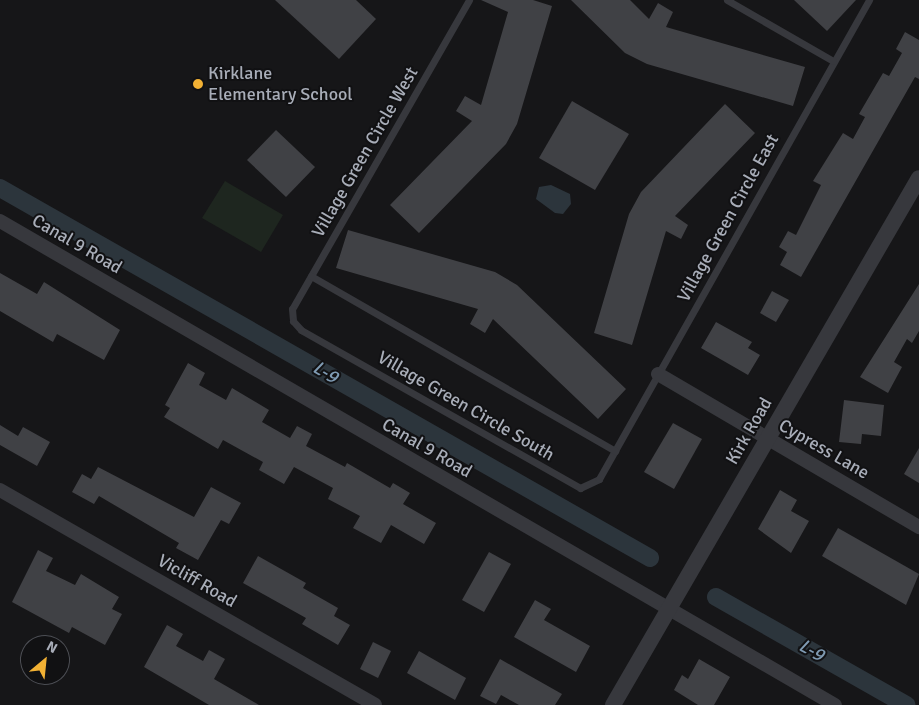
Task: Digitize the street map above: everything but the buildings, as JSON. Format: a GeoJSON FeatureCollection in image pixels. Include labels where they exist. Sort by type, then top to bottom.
{"type":"FeatureCollection","features":[{"type":"Feature","properties":{"kind":"street","name":"Kirk Road"},"geometry":{"type":"LineString","coordinates":[[613,705],[919,178]]}},
{"type":"Feature","properties":{"kind":"street","name":"Canal 9 Road"},"geometry":{"type":"LineString","coordinates":[[0,221],[668,610],[835,705]]}},
{"type":"Feature","properties":{"kind":"street","name":"Cypress Lane"},"geometry":{"type":"LineString","coordinates":[[658,374],[919,527]]}},
{"type":"Feature","properties":{"kind":"street","name":"Vicliff Road"},"geometry":{"type":"LineString","coordinates":[[0,490],[376,705]]}},
{"type":"Feature","properties":{"kind":"lane","name":"Village Green Circle West"},"geometry":{"type":"LineString","coordinates":[[293,321],[292,309],[469,0]]}},
{"type":"Feature","properties":{"kind":"lane"},"geometry":{"type":"LineString","coordinates":[[727,0],[833,61]]}},
{"type":"Feature","properties":{"kind":"lane","name":"Village Green Circle East"},"geometry":{"type":"LineString","coordinates":[[615,451],[869,0]]}},
{"type":"Feature","properties":{"kind":"lane"},"geometry":{"type":"LineString","coordinates":[[311,276],[615,451]]}},
{"type":"Feature","properties":{"kind":"lane","name":"Village Green Circle South"},"geometry":{"type":"LineString","coordinates":[[293,321],[301,330],[580,488],[600,479],[615,451]]}},
{"type":"Feature","properties":{"kind":"shaded area"},"geometry":{"type":"Polygon","coordinates":[[[225,181],[283,215],[261,252],[202,218],[225,181]]]}},
{"type":"Feature","properties":{"kind":"shaded area"},"geometry":{"type":"Polygon","coordinates":[[[551,185],[570,194],[571,204],[563,214],[555,213],[536,199],[539,187],[551,185]]]}},
{"type":"Feature","properties":{"kind":"waterway","name":"L-9"},"geometry":{"type":"LineString","coordinates":[[0,188],[650,558]]}},
{"type":"Feature","properties":{"kind":"waterway","name":"L-9"},"geometry":{"type":"LineString","coordinates":[[716,597],[906,705]]}},
{"type":"Feature","properties":{"kind":"place","name":"Kirklane Elementary School"},"geometry":{"type":"Point","coordinates":[198,84]}}]}
